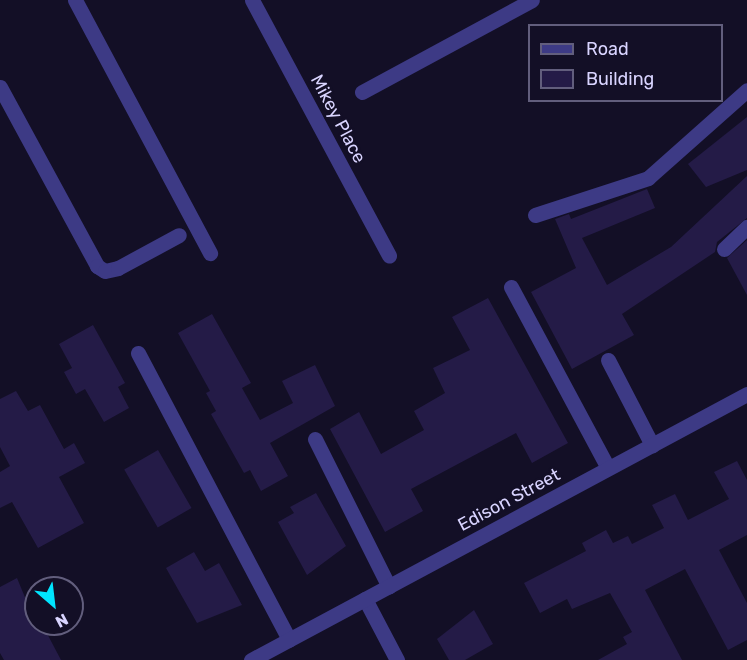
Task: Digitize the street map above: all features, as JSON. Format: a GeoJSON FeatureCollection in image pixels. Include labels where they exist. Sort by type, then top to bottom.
{"type":"FeatureCollection","features":[{"type":"Feature","properties":{"kind":"street"},"geometry":{"type":"LineString","coordinates":[[75,0],[210,253]]}},
{"type":"Feature","properties":{"kind":"street","name":"Mikey Place"},"geometry":{"type":"LineString","coordinates":[[252,0],[390,256]]}},
{"type":"Feature","properties":{"kind":"street"},"geometry":{"type":"LineString","coordinates":[[362,92],[532,0]]}},
{"type":"Feature","properties":{"kind":"street"},"geometry":{"type":"LineString","coordinates":[[0,87],[97,266],[105,271],[118,268],[180,236]]}},
{"type":"Feature","properties":{"kind":"street"},"geometry":{"type":"LineString","coordinates":[[536,215],[648,178],[747,90]]}},
{"type":"Feature","properties":{"kind":"street"},"geometry":{"type":"LineString","coordinates":[[724,249],[747,227]]}},
{"type":"Feature","properties":{"kind":"street"},"geometry":{"type":"LineString","coordinates":[[511,287],[608,468]]}},
{"type":"Feature","properties":{"kind":"street"},"geometry":{"type":"LineString","coordinates":[[138,353],[289,640]]}},
{"type":"Feature","properties":{"kind":"street"},"geometry":{"type":"LineString","coordinates":[[608,360],[652,445]]}},
{"type":"Feature","properties":{"kind":"street","name":"Edison Street"},"geometry":{"type":"LineString","coordinates":[[251,660],[747,394]]}},
{"type":"Feature","properties":{"kind":"street"},"geometry":{"type":"LineString","coordinates":[[315,440],[389,586]]}},
{"type":"Feature","properties":{"kind":"street"},"geometry":{"type":"LineString","coordinates":[[365,599],[397,660]]}},
{"type":"Feature","properties":{"kind":"building"},"geometry":{"type":"Polygon","coordinates":[[[747,117],[747,170],[706,187],[688,164],[747,117]]]}},
{"type":"Feature","properties":{"kind":"building"},"geometry":{"type":"Polygon","coordinates":[[[747,176],[747,218],[717,242],[715,252],[622,314],[634,335],[572,369],[531,292],[576,268],[555,219],[569,214],[571,219],[647,189],[655,208],[582,238],[607,285],[671,247],[747,176]]]}},
{"type":"Feature","properties":{"kind":"building"},"geometry":{"type":"Polygon","coordinates":[[[747,240],[747,295],[727,258],[747,240]]]}},
{"type":"Feature","properties":{"kind":"building"},"geometry":{"type":"Polygon","coordinates":[[[488,298],[568,443],[532,463],[516,433],[411,489],[423,511],[385,532],[330,429],[359,412],[381,454],[424,430],[414,411],[445,393],[433,368],[470,350],[452,317],[488,298]]]}},
{"type":"Feature","properties":{"kind":"building"},"geometry":{"type":"Polygon","coordinates":[[[212,314],[251,383],[242,388],[260,420],[293,403],[282,381],[315,365],[335,406],[270,443],[288,476],[261,491],[250,470],[244,473],[211,414],[216,411],[206,393],[210,391],[178,333],[212,314]]]}},
{"type":"Feature","properties":{"kind":"building"},"geometry":{"type":"Polygon","coordinates":[[[93,325],[125,383],[118,387],[129,408],[104,422],[85,389],[76,394],[64,372],[72,368],[59,344],[93,325]]]}},
{"type":"Feature","properties":{"kind":"building"},"geometry":{"type":"Polygon","coordinates":[[[16,391],[28,411],[40,405],[64,449],[74,443],[85,463],[59,477],[84,523],[38,548],[12,502],[0,508],[0,472],[10,466],[0,447],[0,399],[16,391]]]}},
{"type":"Feature","properties":{"kind":"building"},"geometry":{"type":"Polygon","coordinates":[[[158,450],[192,508],[158,528],[124,470],[158,450]]]}},
{"type":"Feature","properties":{"kind":"building"},"geometry":{"type":"Polygon","coordinates":[[[737,461],[747,480],[747,535],[719,550],[747,603],[747,640],[728,650],[685,569],[645,590],[682,660],[598,660],[627,644],[623,637],[632,632],[610,593],[572,609],[567,599],[540,613],[524,583],[586,551],[582,543],[606,530],[613,543],[628,536],[632,544],[664,528],[652,505],[675,494],[688,520],[729,499],[714,472],[737,461]]]}},
{"type":"Feature","properties":{"kind":"building"},"geometry":{"type":"Polygon","coordinates":[[[316,493],[346,546],[307,575],[278,522],[294,513],[290,507],[316,493]]]}},
{"type":"Feature","properties":{"kind":"building"},"geometry":{"type":"Polygon","coordinates":[[[194,552],[205,571],[219,563],[242,605],[197,623],[166,568],[194,552]]]}},
{"type":"Feature","properties":{"kind":"building"},"geometry":{"type":"Polygon","coordinates":[[[17,578],[24,595],[24,636],[48,636],[61,660],[4,660],[0,653],[0,587],[17,578]]]}},
{"type":"Feature","properties":{"kind":"building"},"geometry":{"type":"Polygon","coordinates":[[[474,610],[493,644],[465,660],[449,660],[437,639],[474,610]]]}}]}
